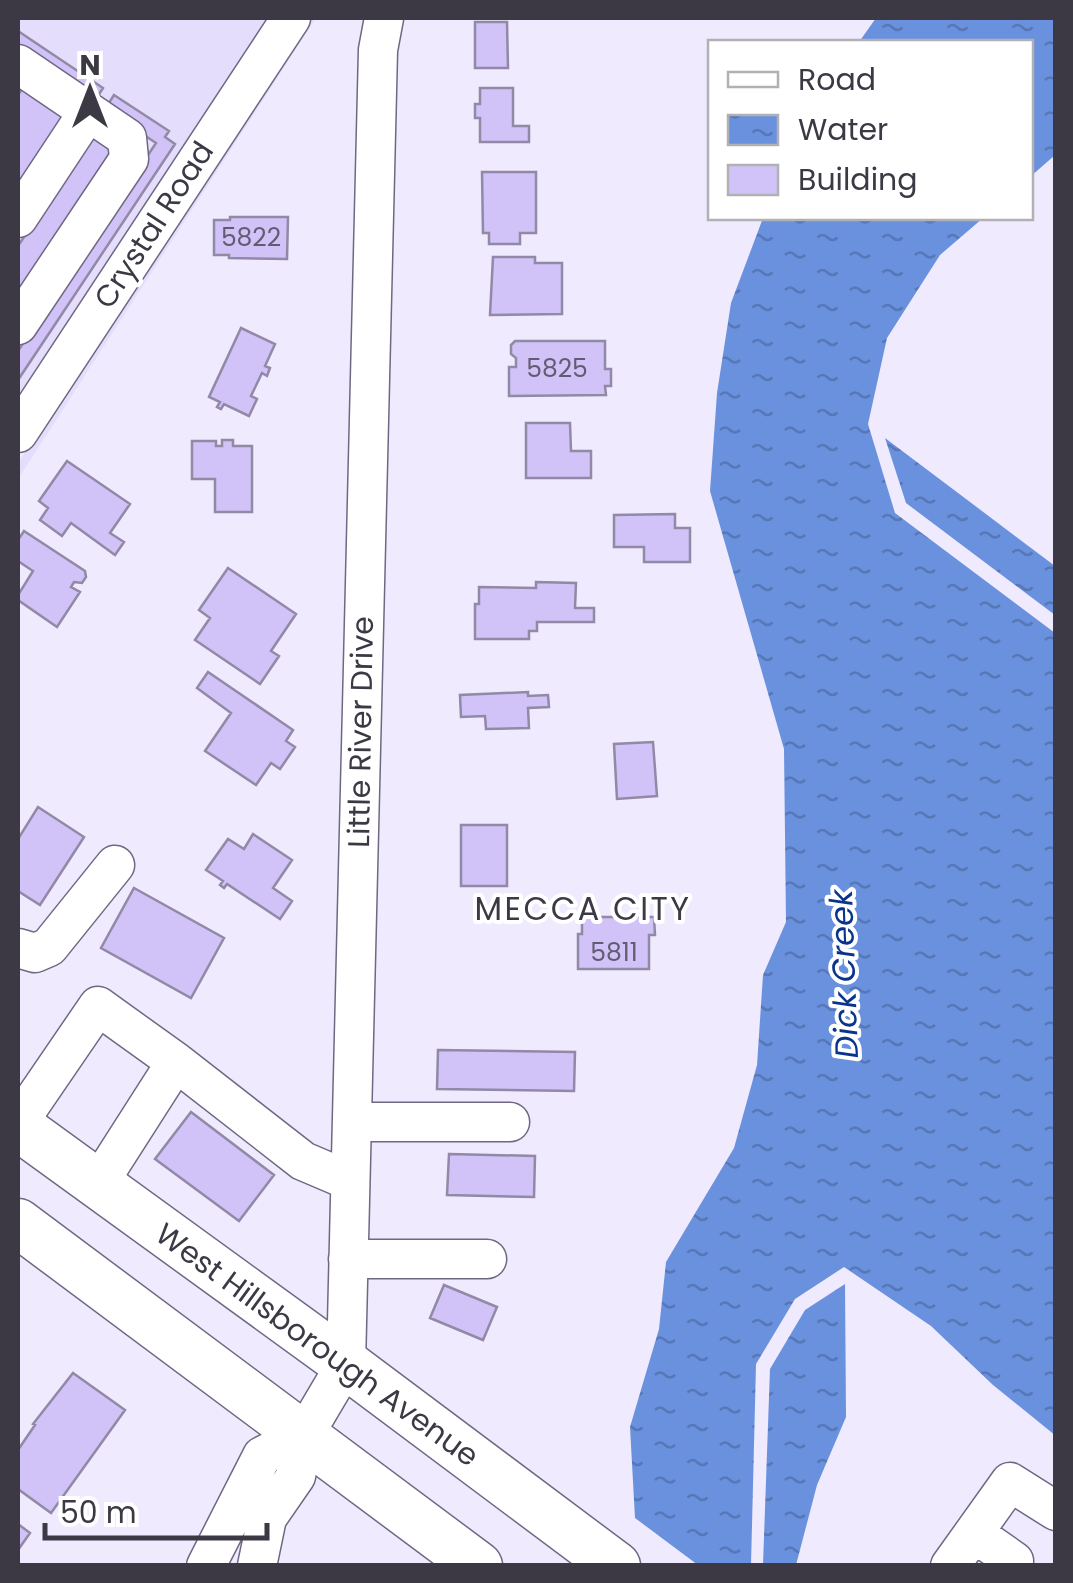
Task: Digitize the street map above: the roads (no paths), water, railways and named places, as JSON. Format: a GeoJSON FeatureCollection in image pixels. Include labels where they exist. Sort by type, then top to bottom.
{"type":"FeatureCollection","features":[{"type":"Feature","properties":{"kind":"main road","name":"West Hillsborough Avenue"},"geometry":{"type":"LineString","coordinates":[[18,1125],[616,1566]]}},
{"type":"Feature","properties":{"kind":"main road"},"geometry":{"type":"LineString","coordinates":[[18,1224],[478,1566]]}},
{"type":"Feature","properties":{"kind":"street","name":"Crystal Road"},"geometry":{"type":"LineString","coordinates":[[18,434],[291,18]]}},
{"type":"Feature","properties":{"kind":"street","name":"Little River Drive"},"geometry":{"type":"LineString","coordinates":[[256,1566],[266,1518],[296,1476],[304,1435],[346,1364],[378,50],[384,18]]}},
{"type":"Feature","properties":{"kind":"street"},"geometry":{"type":"LineString","coordinates":[[18,64],[128,138],[129,159],[18,324]]}},
{"type":"Feature","properties":{"kind":"street"},"geometry":{"type":"LineString","coordinates":[[18,218],[88,112]]}},
{"type":"Feature","properties":{"kind":"street"},"geometry":{"type":"LineString","coordinates":[[18,948],[35,953],[49,947],[115,865]]}},
{"type":"Feature","properties":{"kind":"street"},"geometry":{"type":"LineString","coordinates":[[18,1125],[98,1006],[304,1161],[350,1180]]}},
{"type":"Feature","properties":{"kind":"street"},"geometry":{"type":"LineString","coordinates":[[98,1184],[176,1062]]}},
{"type":"Feature","properties":{"kind":"street"},"geometry":{"type":"LineString","coordinates":[[352,1122],[510,1122]]}},
{"type":"Feature","properties":{"kind":"street"},"geometry":{"type":"LineString","coordinates":[[348,1259],[487,1259]]}},
{"type":"Feature","properties":{"kind":"street"},"geometry":{"type":"LineString","coordinates":[[206,1566],[262,1456],[304,1435]]}},
{"type":"Feature","properties":{"kind":"street"},"geometry":{"type":"LineString","coordinates":[[950,1566],[1010,1482],[1055,1512]]}},
{"type":"Feature","properties":{"kind":"street"},"geometry":{"type":"LineString","coordinates":[[974,1533],[1014,1561]]}},
{"type":"Feature","properties":{"kind":"water"},"geometry":{"type":"Polygon","coordinates":[[[876,18],[1055,18],[1054,156],[1033,174],[1033,40],[860,40],[876,18]]]}},
{"type":"Feature","properties":{"kind":"water","name":"Dick Creek"},"geometry":{"type":"Polygon","coordinates":[[[762,220],[981,220],[940,255],[887,338],[868,424],[895,513],[1055,633],[1056,1436],[993,1385],[931,1326],[844,1267],[795,1299],[756,1364],[751,1565],[698,1565],[635,1518],[630,1427],[659,1329],[666,1262],[734,1148],[757,1065],[763,975],[786,922],[784,749],[710,491],[717,393],[731,303],[762,220]]]}},
{"type":"Feature","properties":{"kind":"water"},"geometry":{"type":"Polygon","coordinates":[[[885,438],[1055,566],[1055,615],[906,503],[885,438]]]}},
{"type":"Feature","properties":{"kind":"water"},"geometry":{"type":"Polygon","coordinates":[[[845,1284],[846,1417],[817,1485],[796,1565],[763,1565],[770,1369],[805,1310],[845,1284]]]}},
{"type":"Feature","properties":{"kind":"district","name":"MECCA CITY"},"geometry":{"type":"Point","coordinates":[583,909]}}]}
